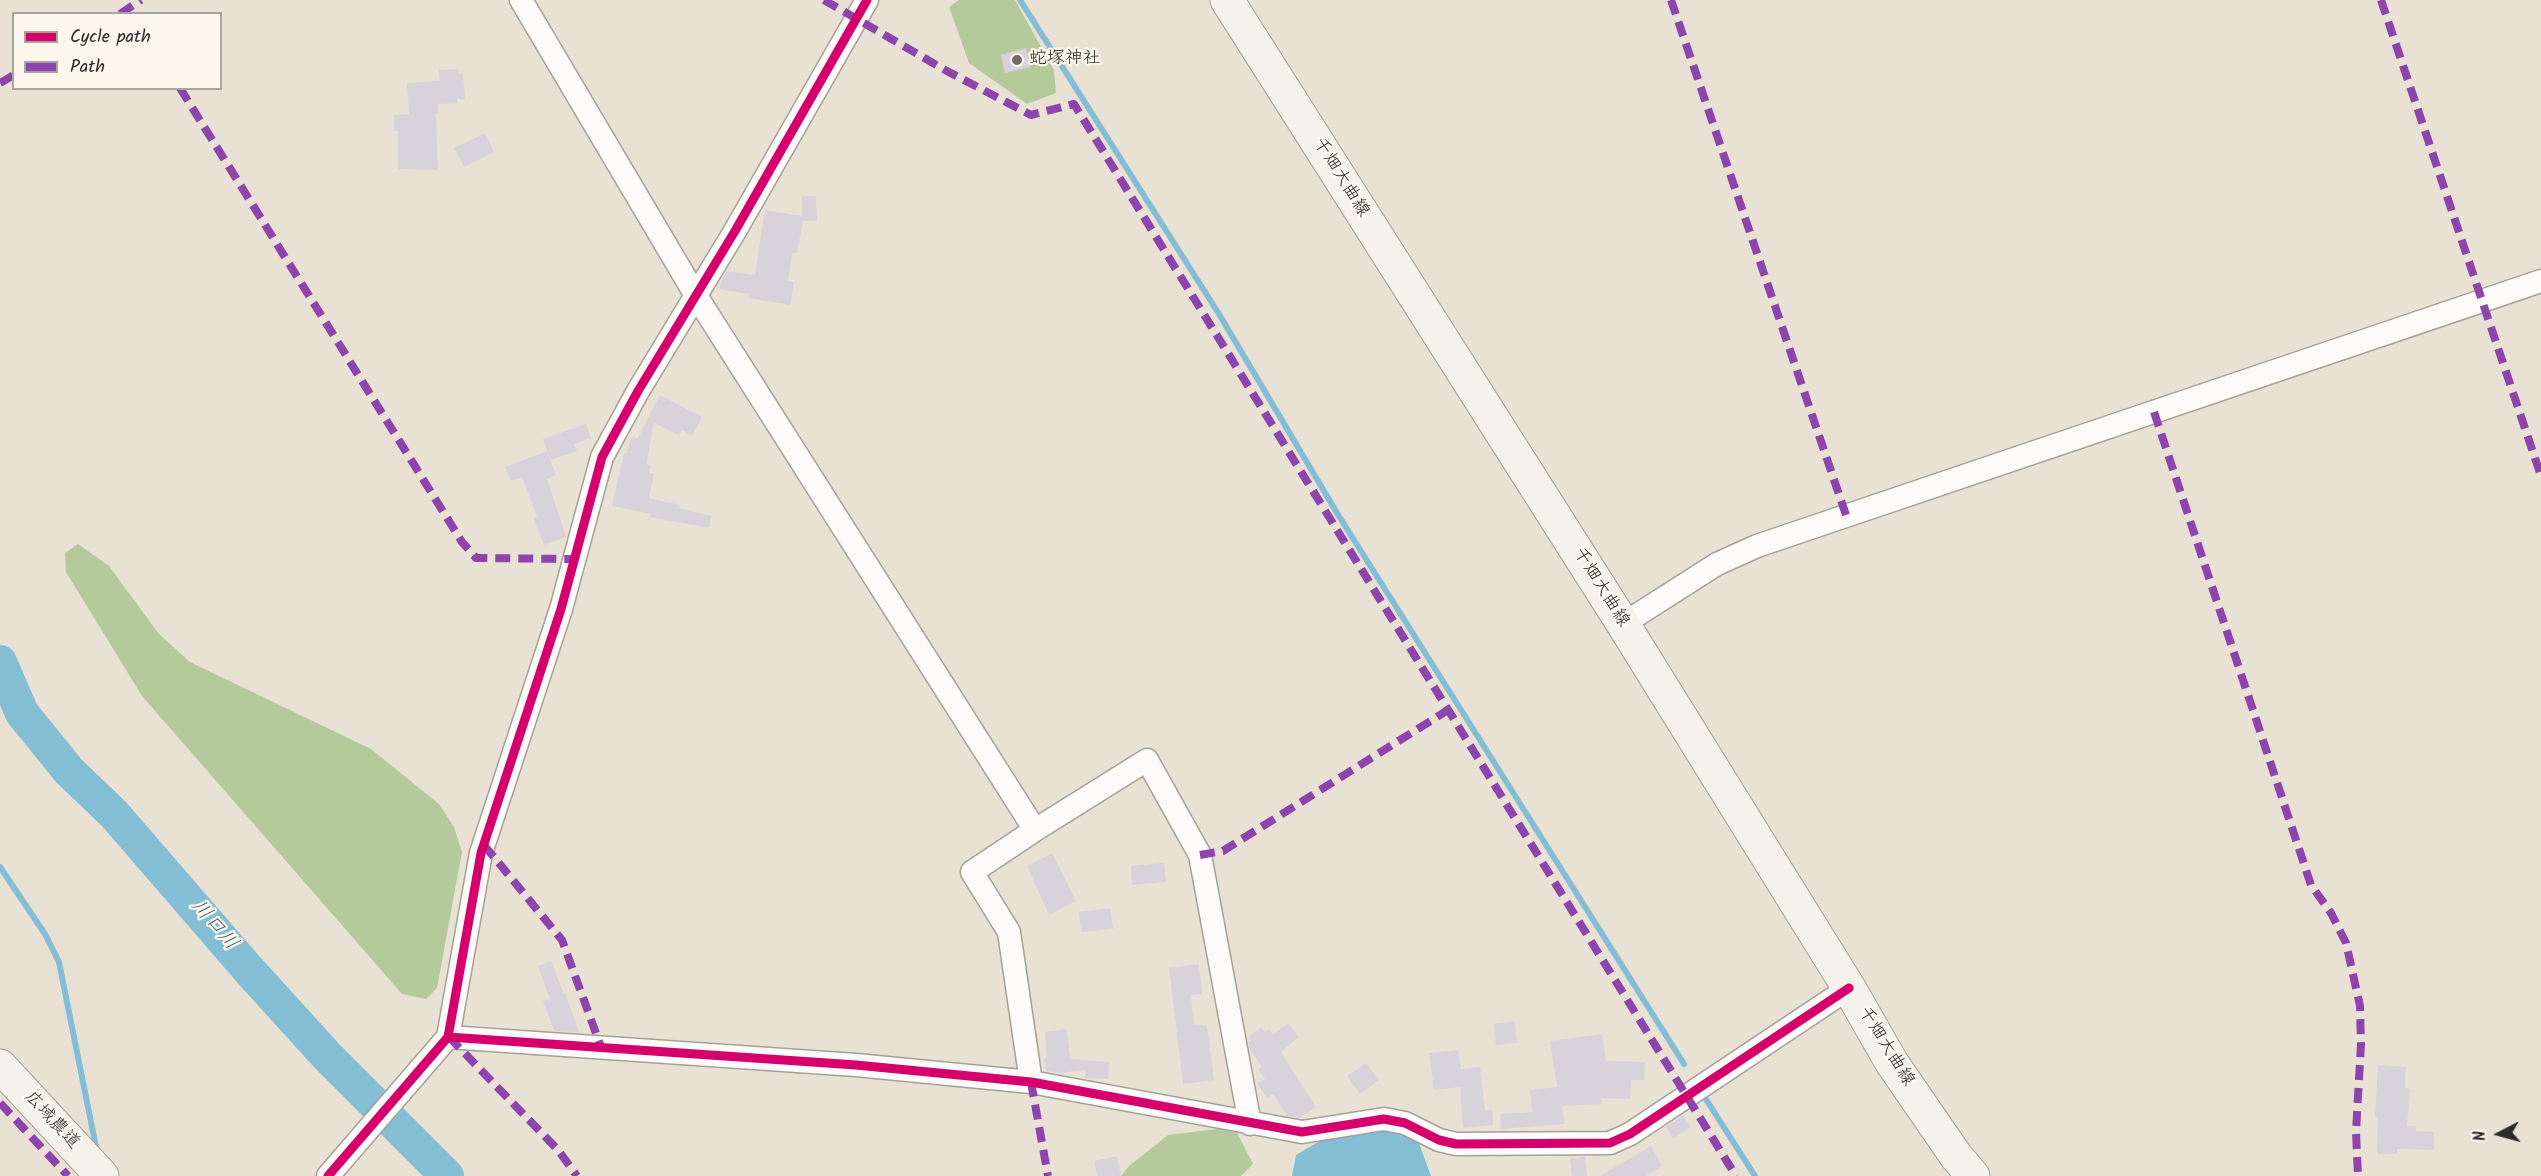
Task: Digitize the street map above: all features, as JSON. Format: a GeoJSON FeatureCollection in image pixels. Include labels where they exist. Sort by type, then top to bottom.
{"type":"FeatureCollection","features":[{"type":"Feature","properties":{"kind":"main road","name":"千畑大曲線"},"geometry":{"type":"LineString","coordinates":[[1227,0],[1623,624],[1849,988],[1892,1063],[1956,1156],[1973,1176]]}},
{"type":"Feature","properties":{"kind":"main road","name":"広域農道"},"geometry":{"type":"LineString","coordinates":[[0,1066],[102,1176]]}},
{"type":"Feature","properties":{"kind":"street"},"geometry":{"type":"LineString","coordinates":[[521,0],[695,294],[1035,830]]}},
{"type":"Feature","properties":{"kind":"street"},"geometry":{"type":"LineString","coordinates":[[328,1176],[441,1044],[481,853],[561,609],[602,457],[867,0]]}},
{"type":"Feature","properties":{"kind":"street"},"geometry":{"type":"LineString","coordinates":[[1623,624],[1717,564],[1756,546],[2541,281]]}},
{"type":"Feature","properties":{"kind":"street"},"geometry":{"type":"LineString","coordinates":[[1031,1082],[1009,932],[972,872],[1147,760],[1200,855],[1250,1124]]}},
{"type":"Feature","properties":{"kind":"street"},"geometry":{"type":"LineString","coordinates":[[441,1044],[844,1064],[1031,1082],[1302,1132],[1384,1119],[1405,1123],[1439,1140],[1456,1144],[1610,1143],[1630,1134],[1849,988]]}},
{"type":"Feature","properties":{"kind":"green space"},"geometry":{"type":"Polygon","coordinates":[[[959,0],[1015,0],[1054,70],[1056,93],[1027,104],[969,63],[949,7],[959,0]]]}},
{"type":"Feature","properties":{"kind":"green space"},"geometry":{"type":"Polygon","coordinates":[[[78,544],[109,566],[159,634],[190,662],[371,749],[439,804],[454,827],[462,852],[437,988],[426,999],[402,994],[142,696],[66,572],[65,553],[78,544]]]}},
{"type":"Feature","properties":{"kind":"green space"},"geometry":{"type":"Polygon","coordinates":[[[1234,1127],[1253,1164],[1241,1176],[1121,1176],[1129,1166],[1168,1135],[1234,1127]]]}},
{"type":"Feature","properties":{"kind":"water"},"geometry":{"type":"Polygon","coordinates":[[[1401,1128],[1419,1143],[1431,1176],[1292,1176],[1296,1155],[1330,1135],[1401,1128]]]}},
{"type":"Feature","properties":{"kind":"building"},"geometry":{"type":"Polygon","coordinates":[[[1026,48],[1030,67],[1005,73],[1001,55],[1026,48]]]}},
{"type":"Feature","properties":{"kind":"building"},"geometry":{"type":"Polygon","coordinates":[[[458,69],[459,74],[463,74],[465,99],[457,99],[457,103],[438,104],[438,113],[436,113],[438,170],[398,169],[398,131],[394,131],[394,115],[409,114],[407,83],[440,81],[439,70],[458,69]]]}},
{"type":"Feature","properties":{"kind":"building"},"geometry":{"type":"Polygon","coordinates":[[[485,133],[494,152],[464,167],[454,148],[485,133]]]}},
{"type":"Feature","properties":{"kind":"building"},"geometry":{"type":"Polygon","coordinates":[[[802,196],[816,196],[817,221],[803,221],[797,253],[792,253],[788,281],[794,282],[790,305],[748,298],[749,294],[719,289],[727,271],[755,275],[765,210],[802,216],[802,196]]]}},
{"type":"Feature","properties":{"kind":"building"},"geometry":{"type":"Polygon","coordinates":[[[660,395],[702,417],[692,436],[682,430],[679,435],[654,423],[646,464],[651,465],[649,473],[654,474],[649,498],[680,505],[679,508],[711,516],[709,528],[651,517],[651,514],[612,506],[624,453],[627,453],[631,437],[638,438],[660,395]]]}},
{"type":"Feature","properties":{"kind":"building"},"geometry":{"type":"Polygon","coordinates":[[[586,424],[591,438],[574,444],[577,451],[551,460],[543,439],[586,424]]]}},
{"type":"Feature","properties":{"kind":"building"},"geometry":{"type":"Polygon","coordinates":[[[547,451],[556,475],[547,479],[566,537],[544,545],[534,519],[537,517],[522,477],[511,481],[505,467],[547,451]]]}},
{"type":"Feature","properties":{"kind":"building"},"geometry":{"type":"Polygon","coordinates":[[[1052,853],[1076,901],[1049,915],[1027,866],[1052,853]]]}},
{"type":"Feature","properties":{"kind":"building"},"geometry":{"type":"Polygon","coordinates":[[[1164,863],[1166,882],[1132,885],[1131,866],[1164,863]]]}},
{"type":"Feature","properties":{"kind":"building"},"geometry":{"type":"Polygon","coordinates":[[[1110,908],[1113,929],[1081,932],[1079,912],[1110,908]]]}},
{"type":"Feature","properties":{"kind":"building"},"geometry":{"type":"Polygon","coordinates":[[[551,961],[579,1032],[554,1031],[543,1001],[550,999],[538,966],[551,961]]]}},
{"type":"Feature","properties":{"kind":"building"},"geometry":{"type":"Polygon","coordinates":[[[1199,964],[1202,994],[1191,995],[1194,1024],[1207,1026],[1214,1080],[1183,1084],[1169,968],[1199,964]]]}},
{"type":"Feature","properties":{"kind":"building"},"geometry":{"type":"Polygon","coordinates":[[[1515,1021],[1517,1043],[1496,1045],[1494,1024],[1515,1021]]]}},
{"type":"Feature","properties":{"kind":"building"},"geometry":{"type":"Polygon","coordinates":[[[1288,1023],[1299,1037],[1281,1052],[1316,1107],[1299,1118],[1287,1116],[1273,1094],[1267,1098],[1257,1083],[1265,1079],[1258,1069],[1262,1067],[1250,1049],[1251,1041],[1248,1037],[1262,1027],[1265,1032],[1269,1029],[1273,1035],[1288,1023]]]}},
{"type":"Feature","properties":{"kind":"building"},"geometry":{"type":"Polygon","coordinates":[[[1067,1029],[1070,1059],[1109,1062],[1108,1079],[1085,1078],[1086,1070],[1059,1073],[1046,1071],[1045,1032],[1067,1029]]]}},
{"type":"Feature","properties":{"kind":"building"},"geometry":{"type":"Polygon","coordinates":[[[1602,1034],[1606,1061],[1645,1062],[1644,1080],[1631,1080],[1630,1099],[1601,1098],[1602,1104],[1562,1106],[1565,1124],[1501,1129],[1500,1114],[1532,1112],[1530,1090],[1557,1087],[1550,1041],[1602,1034]]]}},
{"type":"Feature","properties":{"kind":"building"},"geometry":{"type":"Polygon","coordinates":[[[1458,1050],[1461,1069],[1480,1067],[1485,1110],[1492,1110],[1493,1125],[1463,1128],[1460,1087],[1434,1090],[1429,1053],[1458,1050]]]}},
{"type":"Feature","properties":{"kind":"building"},"geometry":{"type":"Polygon","coordinates":[[[1366,1063],[1379,1080],[1360,1094],[1347,1076],[1366,1063]]]}},
{"type":"Feature","properties":{"kind":"building"},"geometry":{"type":"Polygon","coordinates":[[[2378,1065],[2406,1067],[2405,1088],[2410,1089],[2407,1126],[2416,1126],[2416,1131],[2434,1132],[2434,1150],[2397,1149],[2397,1154],[2377,1154],[2378,1117],[2375,1117],[2378,1065]]]}},
{"type":"Feature","properties":{"kind":"building"},"geometry":{"type":"Polygon","coordinates":[[[1683,1115],[1691,1127],[1673,1139],[1666,1127],[1683,1115]]]}},
{"type":"Feature","properties":{"kind":"building"},"geometry":{"type":"Polygon","coordinates":[[[1651,1146],[1662,1166],[1646,1176],[1600,1176],[1651,1146]]]}},
{"type":"Feature","properties":{"kind":"building"},"geometry":{"type":"Polygon","coordinates":[[[1117,1156],[1121,1176],[1097,1176],[1094,1161],[1117,1156]]]}},
{"type":"Feature","properties":{"kind":"building"},"geometry":{"type":"Polygon","coordinates":[[[1585,1157],[1587,1176],[1572,1176],[1570,1159],[1585,1157]]]}},
{"type":"Feature","properties":{"kind":"waterway"},"geometry":{"type":"LineString","coordinates":[[1020,0],[1219,314],[1337,513],[1684,1064]]}},
{"type":"Feature","properties":{"kind":"waterway","name":"川口川"},"geometry":{"type":"LineString","coordinates":[[0,662],[22,713],[69,771],[114,814],[248,969],[327,1056],[447,1176]]}},
{"type":"Feature","properties":{"kind":"waterway"},"geometry":{"type":"LineString","coordinates":[[0,867],[45,934],[59,962],[97,1152]]}},
{"type":"Feature","properties":{"kind":"waterway"},"geometry":{"type":"LineString","coordinates":[[1702,1093],[1755,1176]]}},
{"type":"Feature","properties":{"kind":"marked path"},"geometry":{"type":"LineString","coordinates":[[123,12],[141,0]]}},
{"type":"Feature","properties":{"kind":"marked path"},"geometry":{"type":"LineString","coordinates":[[824,0],[945,70],[1031,115],[1074,104],[1736,1176]]}},
{"type":"Feature","properties":{"kind":"marked path"},"geometry":{"type":"LineString","coordinates":[[1671,0],[1846,515]]}},
{"type":"Feature","properties":{"kind":"marked path"},"geometry":{"type":"LineString","coordinates":[[2381,0],[2541,476]]}},
{"type":"Feature","properties":{"kind":"marked path"},"geometry":{"type":"LineString","coordinates":[[0,83],[12,76]]}},
{"type":"Feature","properties":{"kind":"marked path"},"geometry":{"type":"LineString","coordinates":[[181,90],[462,542],[476,558],[575,559]]}},
{"type":"Feature","properties":{"kind":"marked path"},"geometry":{"type":"LineString","coordinates":[[2154,412],[2311,885],[2331,913],[2346,943],[2360,1006],[2361,1044],[2356,1132],[2358,1176]]}},
{"type":"Feature","properties":{"kind":"marked path"},"geometry":{"type":"LineString","coordinates":[[1200,855],[1223,851],[1448,710]]}},
{"type":"Feature","properties":{"kind":"marked path"},"geometry":{"type":"LineString","coordinates":[[484,845],[562,940],[601,1047]]}},
{"type":"Feature","properties":{"kind":"marked path"},"geometry":{"type":"LineString","coordinates":[[449,1037],[558,1150],[577,1176]]}},
{"type":"Feature","properties":{"kind":"marked path"},"geometry":{"type":"LineString","coordinates":[[1031,1082],[1048,1176]]}},
{"type":"Feature","properties":{"kind":"marked path"},"geometry":{"type":"LineString","coordinates":[[0,1103],[68,1176]]}},
{"type":"Feature","properties":{"kind":"cycle path"},"geometry":{"type":"LineString","coordinates":[[328,1176],[448,1037],[481,853],[561,609],[602,457],[638,391],[735,231],[867,0]]}},
{"type":"Feature","properties":{"kind":"cycle path"},"geometry":{"type":"LineString","coordinates":[[448,1037],[856,1065],[1031,1082],[1302,1132],[1384,1119],[1405,1123],[1439,1140],[1456,1144],[1610,1143],[1630,1134],[1849,988]]}},
{"type":"Feature","properties":{"kind":"place","name":"蛇塚神社"},"geometry":{"type":"Point","coordinates":[1017,60]}}]}
